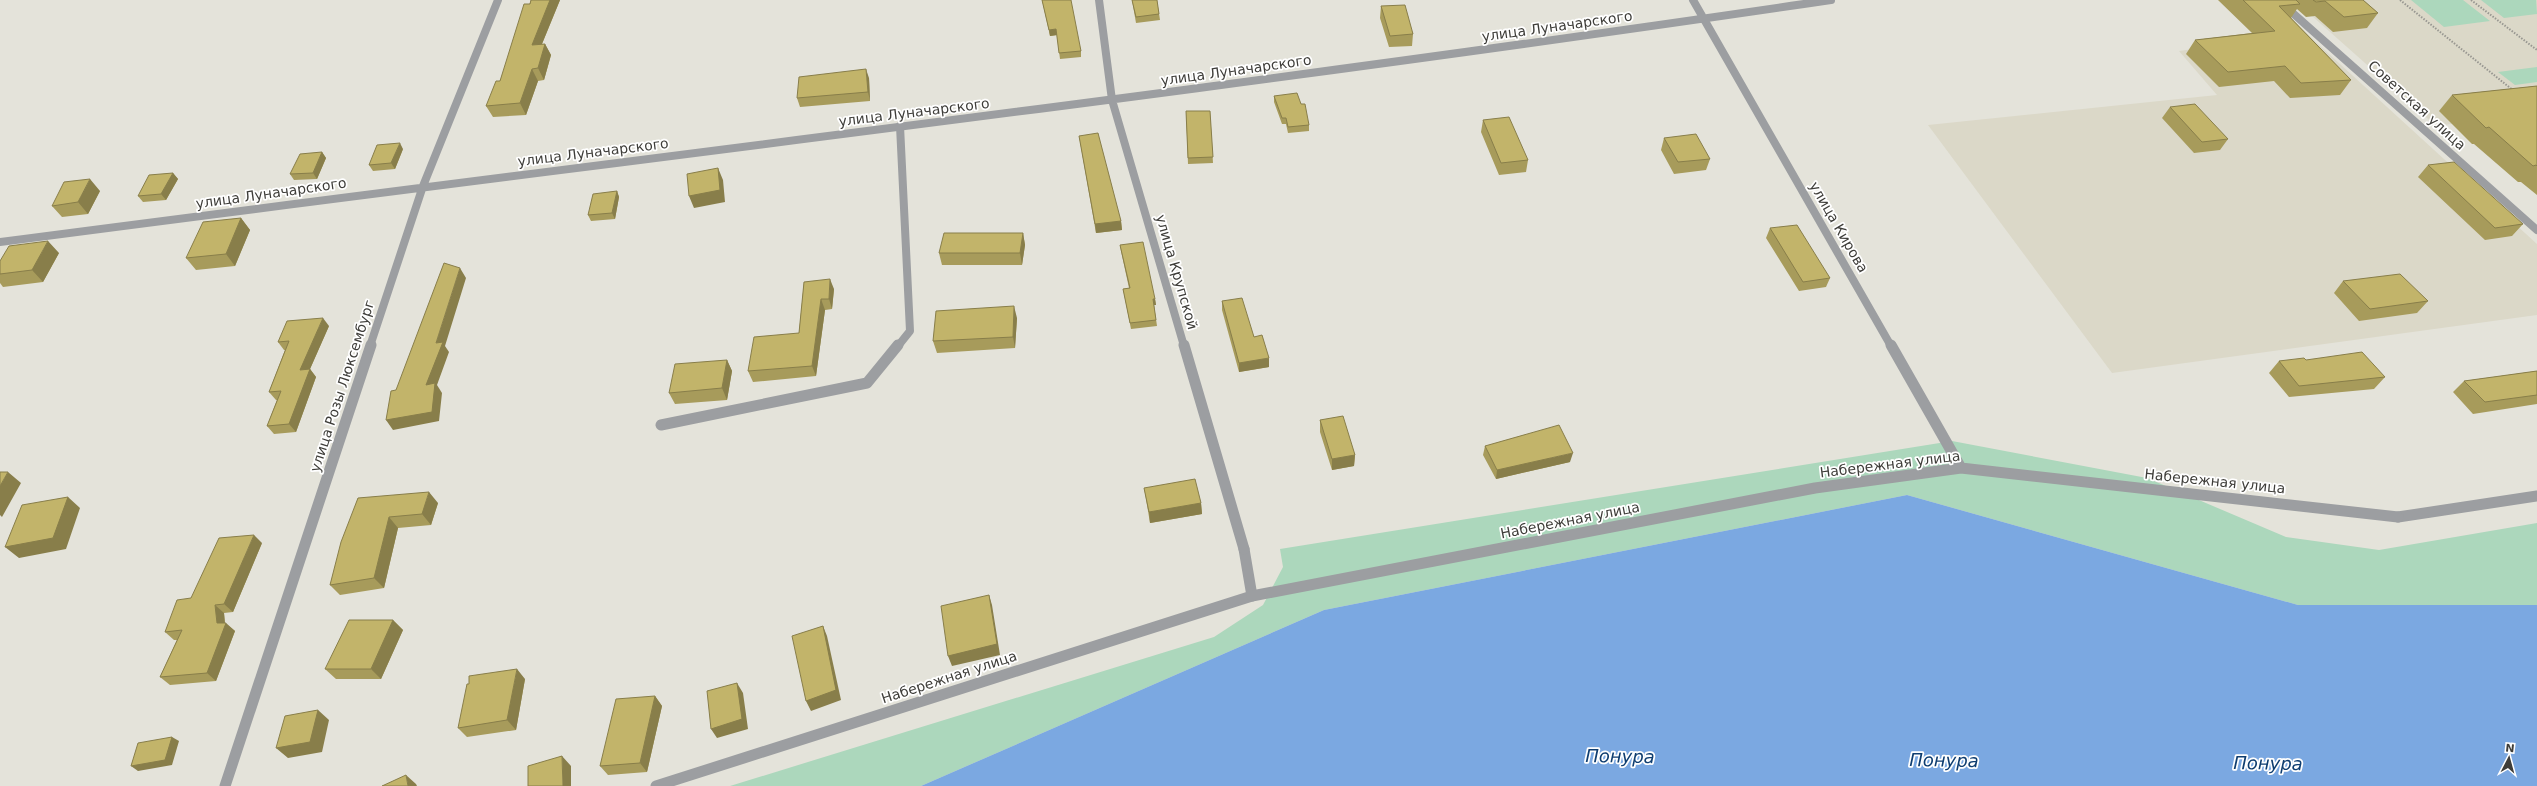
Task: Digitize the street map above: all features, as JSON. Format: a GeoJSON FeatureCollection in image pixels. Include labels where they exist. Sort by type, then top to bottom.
{"type":"FeatureCollection","features":[{"type":"Feature","properties":{"kind":"street","name":"улица Розы Люксембург"},"geometry":{"type":"LineString","coordinates":[[225,786],[423,186],[498,0]]}},
{"type":"Feature","properties":{"kind":"street","name":"улица Крупской"},"geometry":{"type":"LineString","coordinates":[[1099,0],[1112,100],[1244,549],[1252,596]]}},
{"type":"Feature","properties":{"kind":"street","name":"улица Кирова"},"geometry":{"type":"LineString","coordinates":[[1693,0],[1703,20],[1961,468]]}},
{"type":"Feature","properties":{"kind":"street","name":"улица Луначарского"},"geometry":{"type":"LineString","coordinates":[[0,242],[423,186],[1112,100],[1703,20],[1831,0]]}},
{"type":"Feature","properties":{"kind":"street","name":"Советская улица"},"geometry":{"type":"LineString","coordinates":[[2278,0],[2537,230]]}},
{"type":"Feature","properties":{"kind":"street"},"geometry":{"type":"LineString","coordinates":[[661,425],[867,383],[910,331],[900,126]]}},
{"type":"Feature","properties":{"kind":"street","name":"Набережная улица"},"geometry":{"type":"LineString","coordinates":[[656,786],[1252,596],[1815,488],[1961,468],[2398,517],[2537,496]]}},
{"type":"Feature","properties":{"kind":"path"},"geometry":{"type":"LineString","coordinates":[[2400,0],[2516,92]]}},
{"type":"Feature","properties":{"kind":"path"},"geometry":{"type":"LineString","coordinates":[[2471,0],[2537,50]]}},
{"type":"Feature","properties":{"kind":"shaded area"},"geometry":{"type":"Polygon","coordinates":[[[2294,0],[2537,0],[2537,154],[2495,118],[2436,126],[2294,0]]]}},
{"type":"Feature","properties":{"kind":"shaded area"},"geometry":{"type":"Polygon","coordinates":[[[2306,33],[2537,244],[2537,315],[2112,373],[1928,125],[2217,95],[2179,51],[2306,33]]]}},
{"type":"Feature","properties":{"kind":"green space"},"geometry":{"type":"Polygon","coordinates":[[[2411,0],[2463,0],[2490,21],[2444,27],[2411,0]]]}},
{"type":"Feature","properties":{"kind":"green space"},"geometry":{"type":"Polygon","coordinates":[[[2481,0],[2536,0],[2537,14],[2504,18],[2481,0]]]}},
{"type":"Feature","properties":{"kind":"green space"},"geometry":{"type":"Polygon","coordinates":[[[2537,67],[2537,82],[2515,85],[2498,72],[2537,67]]]}},
{"type":"Feature","properties":{"kind":"green space"},"geometry":{"type":"Polygon","coordinates":[[[1952,441],[2147,478],[2286,537],[2379,550],[2537,523],[2537,605],[2298,605],[1907,495],[1324,610],[921,786],[730,786],[1214,637],[1263,605],[1283,567],[1280,549],[1952,441]]]}},
{"type":"Feature","properties":{"kind":"water","name":"Понура"},"geometry":{"type":"Polygon","coordinates":[[[1907,495],[2298,605],[2537,605],[2537,786],[921,786],[1324,610],[1907,495]]]}},
{"type":"Feature","properties":{"kind":"building"},"geometry":{"type":"Polygon","coordinates":[[[531,0],[550,0],[532,45],[545,44],[538,68],[532,69],[520,103],[486,106],[496,81],[500,81],[524,4],[530,4],[531,0]]]}},
{"type":"Feature","properties":{"kind":"building"},"geometry":{"type":"Polygon","coordinates":[[[1042,0],[1071,0],[1081,51],[1059,53],[1056,29],[1049,30],[1042,0]]]}},
{"type":"Feature","properties":{"kind":"building"},"geometry":{"type":"Polygon","coordinates":[[[1132,0],[1157,0],[1159,14],[1136,17],[1132,0]]]}},
{"type":"Feature","properties":{"kind":"building"},"geometry":{"type":"Polygon","coordinates":[[[2243,0],[2296,0],[2300,4],[2279,6],[2351,80],[2301,83],[2285,66],[2228,72],[2195,40],[2275,31],[2243,0]]]}},
{"type":"Feature","properties":{"kind":"building"},"geometry":{"type":"Polygon","coordinates":[[[2313,0],[2363,0],[2378,13],[2344,17],[2325,1],[2316,2],[2313,0]]]}},
{"type":"Feature","properties":{"kind":"building"},"geometry":{"type":"Polygon","coordinates":[[[1405,5],[1413,34],[1390,36],[1381,6],[1405,5]]]}},
{"type":"Feature","properties":{"kind":"building"},"geometry":{"type":"Polygon","coordinates":[[[866,69],[868,92],[797,98],[799,77],[866,69]]]}},
{"type":"Feature","properties":{"kind":"building"},"geometry":{"type":"Polygon","coordinates":[[[2537,86],[2537,166],[2533,166],[2489,127],[2486,128],[2452,95],[2537,86]]]}},
{"type":"Feature","properties":{"kind":"building"},"geometry":{"type":"Polygon","coordinates":[[[1297,93],[1301,104],[1305,104],[1309,125],[1288,127],[1286,118],[1282,118],[1274,96],[1297,93]]]}},
{"type":"Feature","properties":{"kind":"building"},"geometry":{"type":"Polygon","coordinates":[[[2195,104],[2228,139],[2202,142],[2170,107],[2195,104]]]}},
{"type":"Feature","properties":{"kind":"building"},"geometry":{"type":"Polygon","coordinates":[[[1186,111],[1210,111],[1213,157],[1188,158],[1186,111]]]}},
{"type":"Feature","properties":{"kind":"building"},"geometry":{"type":"Polygon","coordinates":[[[1509,117],[1528,160],[1501,163],[1483,120],[1509,117]]]}},
{"type":"Feature","properties":{"kind":"building"},"geometry":{"type":"Polygon","coordinates":[[[1098,133],[1121,221],[1095,224],[1079,136],[1098,133]]]}},
{"type":"Feature","properties":{"kind":"building"},"geometry":{"type":"Polygon","coordinates":[[[1696,134],[1710,159],[1678,162],[1664,138],[1696,134]]]}},
{"type":"Feature","properties":{"kind":"building"},"geometry":{"type":"Polygon","coordinates":[[[400,143],[391,163],[369,165],[377,145],[400,143]]]}},
{"type":"Feature","properties":{"kind":"building"},"geometry":{"type":"Polygon","coordinates":[[[322,152],[313,173],[290,174],[300,154],[322,152]]]}},
{"type":"Feature","properties":{"kind":"building"},"geometry":{"type":"Polygon","coordinates":[[[2454,162],[2523,224],[2495,228],[2428,165],[2454,162]]]}},
{"type":"Feature","properties":{"kind":"building"},"geometry":{"type":"Polygon","coordinates":[[[718,168],[720,190],[689,196],[687,174],[718,168]]]}},
{"type":"Feature","properties":{"kind":"building"},"geometry":{"type":"Polygon","coordinates":[[[173,173],[161,194],[138,196],[149,175],[173,173]]]}},
{"type":"Feature","properties":{"kind":"building"},"geometry":{"type":"Polygon","coordinates":[[[90,179],[78,202],[52,206],[64,182],[90,179]]]}},
{"type":"Feature","properties":{"kind":"building"},"geometry":{"type":"Polygon","coordinates":[[[617,191],[612,213],[588,215],[593,194],[617,191]]]}},
{"type":"Feature","properties":{"kind":"building"},"geometry":{"type":"Polygon","coordinates":[[[241,218],[226,254],[186,258],[203,222],[241,218]]]}},
{"type":"Feature","properties":{"kind":"building"},"geometry":{"type":"Polygon","coordinates":[[[1797,225],[1830,278],[1803,282],[1770,228],[1797,225]]]}},
{"type":"Feature","properties":{"kind":"building"},"geometry":{"type":"Polygon","coordinates":[[[944,233],[1023,233],[1020,253],[939,253],[944,233]]]}},
{"type":"Feature","properties":{"kind":"building"},"geometry":{"type":"Polygon","coordinates":[[[48,241],[32,270],[0,274],[0,261],[9,246],[48,241]]]}},
{"type":"Feature","properties":{"kind":"building"},"geometry":{"type":"Polygon","coordinates":[[[1143,242],[1155,299],[1153,299],[1156,320],[1130,323],[1123,289],[1130,288],[1120,245],[1143,242]]]}},
{"type":"Feature","properties":{"kind":"building"},"geometry":{"type":"Polygon","coordinates":[[[444,263],[460,268],[436,343],[443,342],[426,385],[435,383],[432,412],[386,420],[391,391],[396,390],[444,263]]]}},
{"type":"Feature","properties":{"kind":"building"},"geometry":{"type":"Polygon","coordinates":[[[2400,274],[2428,301],[2370,309],[2343,281],[2400,274]]]}},
{"type":"Feature","properties":{"kind":"building"},"geometry":{"type":"Polygon","coordinates":[[[830,279],[829,299],[821,299],[812,366],[748,371],[754,337],[799,333],[804,282],[830,279]]]}},
{"type":"Feature","properties":{"kind":"building"},"geometry":{"type":"Polygon","coordinates":[[[1242,298],[1254,337],[1262,335],[1269,358],[1239,363],[1222,301],[1242,298]]]}},
{"type":"Feature","properties":{"kind":"building"},"geometry":{"type":"Polygon","coordinates":[[[1014,306],[1013,337],[933,341],[936,311],[1014,306]]]}},
{"type":"Feature","properties":{"kind":"building"},"geometry":{"type":"Polygon","coordinates":[[[323,318],[300,370],[310,369],[289,424],[267,426],[281,391],[269,392],[289,341],[278,342],[287,321],[323,318]]]}},
{"type":"Feature","properties":{"kind":"building"},"geometry":{"type":"Polygon","coordinates":[[[2362,352],[2385,377],[2299,386],[2279,361],[2304,358],[2306,360],[2362,352]]]}},
{"type":"Feature","properties":{"kind":"building"},"geometry":{"type":"Polygon","coordinates":[[[727,360],[722,388],[669,393],[675,364],[727,360]]]}},
{"type":"Feature","properties":{"kind":"building"},"geometry":{"type":"Polygon","coordinates":[[[2537,371],[2537,395],[2485,402],[2464,381],[2537,371]]]}},
{"type":"Feature","properties":{"kind":"building"},"geometry":{"type":"Polygon","coordinates":[[[1343,416],[1355,455],[1332,459],[1320,420],[1343,416]]]}},
{"type":"Feature","properties":{"kind":"building"},"geometry":{"type":"Polygon","coordinates":[[[1559,425],[1573,453],[1497,470],[1485,446],[1559,425]]]}},
{"type":"Feature","properties":{"kind":"building"},"geometry":{"type":"Polygon","coordinates":[[[0,472],[8,472],[0,486],[0,472]]]}},
{"type":"Feature","properties":{"kind":"building"},"geometry":{"type":"Polygon","coordinates":[[[1195,479],[1201,503],[1149,512],[1144,488],[1195,479]]]}},
{"type":"Feature","properties":{"kind":"building"},"geometry":{"type":"Polygon","coordinates":[[[429,492],[422,514],[389,517],[374,578],[330,585],[341,542],[358,498],[429,492]]]}},
{"type":"Feature","properties":{"kind":"building"},"geometry":{"type":"Polygon","coordinates":[[[68,497],[53,538],[5,547],[22,505],[68,497]]]}},
{"type":"Feature","properties":{"kind":"building"},"geometry":{"type":"Polygon","coordinates":[[[254,535],[224,604],[215,605],[217,623],[226,623],[207,673],[160,677],[182,630],[165,632],[177,600],[191,598],[219,538],[254,535]]]}},
{"type":"Feature","properties":{"kind":"building"},"geometry":{"type":"Polygon","coordinates":[[[989,595],[997,644],[948,656],[941,606],[989,595]]]}},
{"type":"Feature","properties":{"kind":"building"},"geometry":{"type":"Polygon","coordinates":[[[349,620],[393,620],[371,669],[325,669],[349,620]]]}},
{"type":"Feature","properties":{"kind":"building"},"geometry":{"type":"Polygon","coordinates":[[[823,626],[836,690],[806,701],[792,636],[823,626]]]}},
{"type":"Feature","properties":{"kind":"building"},"geometry":{"type":"Polygon","coordinates":[[[517,669],[507,720],[458,728],[467,684],[469,684],[469,676],[517,669]]]}},
{"type":"Feature","properties":{"kind":"building"},"geometry":{"type":"Polygon","coordinates":[[[737,683],[742,719],[711,729],[707,691],[737,683]]]}},
{"type":"Feature","properties":{"kind":"building"},"geometry":{"type":"Polygon","coordinates":[[[655,696],[640,763],[600,766],[616,699],[655,696]]]}},
{"type":"Feature","properties":{"kind":"building"},"geometry":{"type":"Polygon","coordinates":[[[318,710],[310,742],[276,748],[285,716],[318,710]]]}},
{"type":"Feature","properties":{"kind":"building"},"geometry":{"type":"Polygon","coordinates":[[[172,737],[165,760],[131,766],[138,743],[172,737]]]}},
{"type":"Feature","properties":{"kind":"building"},"geometry":{"type":"Polygon","coordinates":[[[562,756],[563,786],[528,786],[528,766],[562,756]]]}},
{"type":"Feature","properties":{"kind":"building"},"geometry":{"type":"Polygon","coordinates":[[[406,775],[408,786],[382,786],[406,775]]]}}]}
